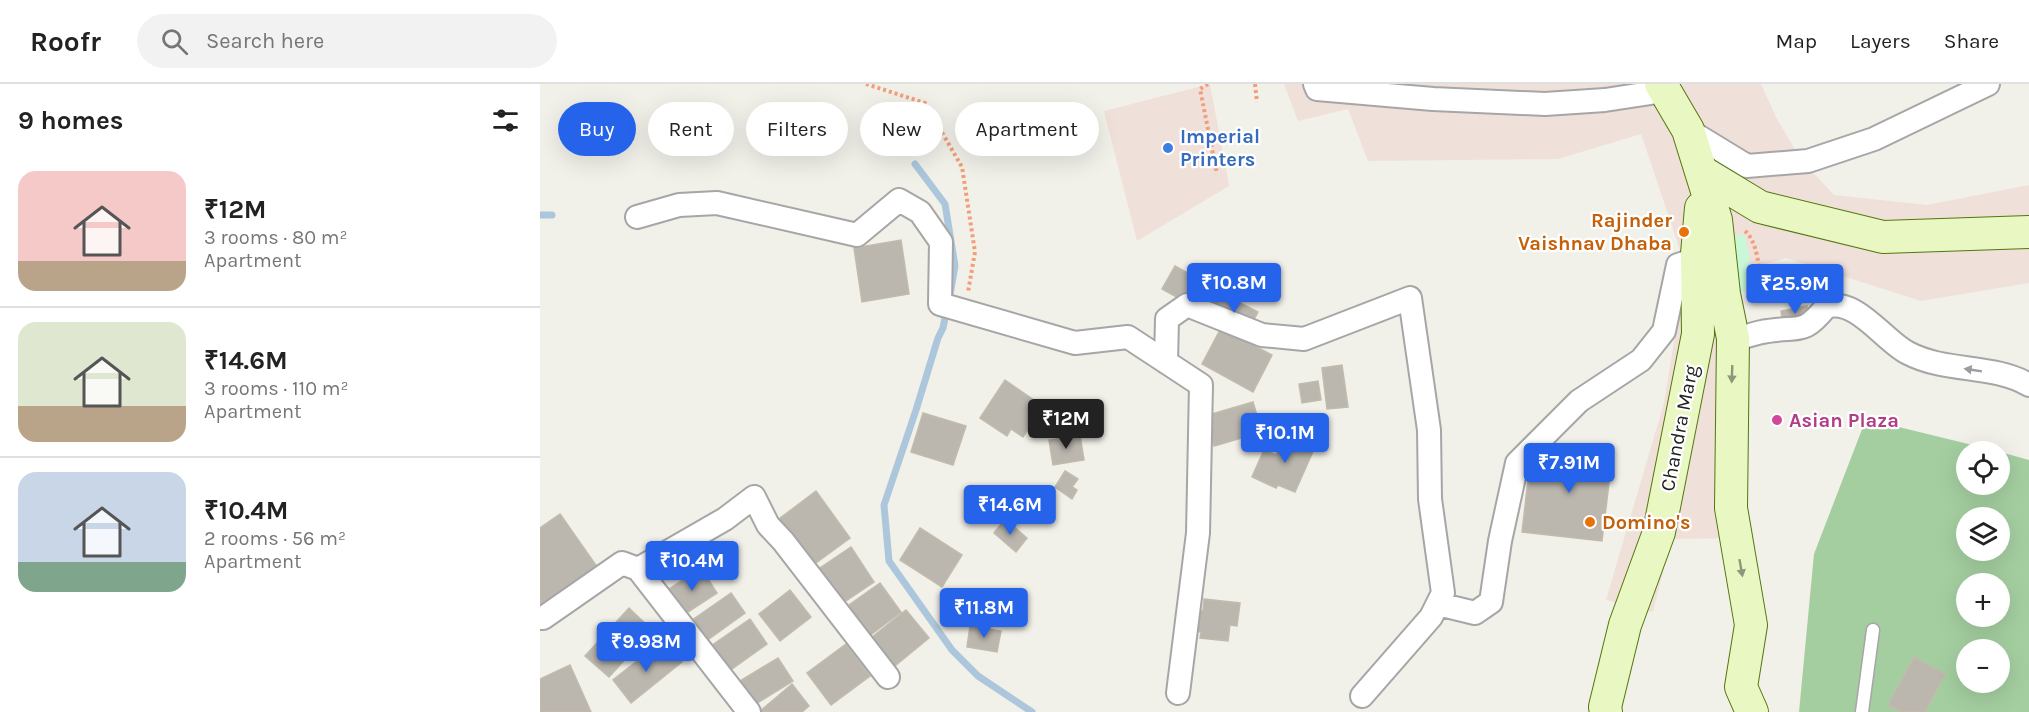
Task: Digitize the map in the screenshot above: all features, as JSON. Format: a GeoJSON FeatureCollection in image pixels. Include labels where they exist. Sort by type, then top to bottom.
{"type":"FeatureCollection","features":[{"type":"Feature","properties":{"kind":"street"},"geometry":{"type":"LineString","coordinates":[[1315,84],[1317,89],[1433,99],[1545,105],[1605,99],[1663,88],[1688,130],[1716,220],[1724,294],[1733,338],[1731,508],[1751,625],[1741,687],[1752,712]]}},
{"type":"Feature","properties":{"kind":"street"},"geometry":{"type":"LineString","coordinates":[[1688,130],[1748,166],[1808,161],[1874,139],[1988,84]]}},
{"type":"Feature","properties":{"kind":"street"},"geometry":{"type":"LineString","coordinates":[[1702,172],[1760,207],[1883,237],[2029,232]]}},
{"type":"Feature","properties":{"kind":"street","name":"Chandra Marg"},"geometry":{"type":"LineString","coordinates":[[1606,712],[1605,706],[1625,625],[1659,532],[1698,334],[1697,254],[1702,172]]}},
{"type":"Feature","properties":{"kind":"street"},"geometry":{"type":"LineString","coordinates":[[637,217],[679,205],[717,202],[857,235],[899,200],[920,212],[941,242],[940,304],[1075,343],[1128,337],[1201,385],[1198,533],[1178,693]]}},
{"type":"Feature","properties":{"kind":"street"},"geometry":{"type":"LineString","coordinates":[[1438,604],[1475,613],[1491,602],[1500,541],[1517,463],[1579,401],[1641,360],[1664,331],[1678,265],[1696,259],[1697,254]]}},
{"type":"Feature","properties":{"kind":"street"},"geometry":{"type":"LineString","coordinates":[[1166,362],[1167,319],[1187,305],[1262,335],[1304,339],[1410,298],[1429,430],[1430,499],[1443,593],[1431,617],[1362,696]]}},
{"type":"Feature","properties":{"kind":"street"},"geometry":{"type":"LineString","coordinates":[[1733,338],[1808,326],[1830,305],[1853,309],[1907,353],[1942,366],[2016,377],[2029,385]]}},
{"type":"Feature","properties":{"kind":"street"},"geometry":{"type":"LineString","coordinates":[[638,569],[725,519],[754,497],[768,525],[888,677]]}},
{"type":"Feature","properties":{"kind":"street"},"geometry":{"type":"LineString","coordinates":[[540,618],[622,563],[638,569],[749,712]]}},
{"type":"Feature","properties":{"kind":"lane"},"geometry":{"type":"LineString","coordinates":[[1862,712],[1873,630]]}},
{"type":"Feature","properties":{"kind":"path"},"geometry":{"type":"LineString","coordinates":[[866,84],[925,103],[962,167],[975,252],[965,310]]}},
{"type":"Feature","properties":{"kind":"path"},"geometry":{"type":"LineString","coordinates":[[1208,84],[1200,89],[1217,174]]}},
{"type":"Feature","properties":{"kind":"path"},"geometry":{"type":"LineString","coordinates":[[1255,84],[1257,102]]}},
{"type":"Feature","properties":{"kind":"path"},"geometry":{"type":"LineString","coordinates":[[1716,220],[1730,222],[1749,235],[1757,254],[1761,286],[1781,296],[1830,305]]}},
{"type":"Feature","properties":{"kind":"shaded area","name":"Imperial Printers"},"geometry":{"type":"Polygon","coordinates":[[[1210,84],[1229,186],[1137,241],[1104,111],[1210,84]]]}},
{"type":"Feature","properties":{"kind":"shaded area"},"geometry":{"type":"Polygon","coordinates":[[[1284,84],[1761,84],[1776,117],[1801,160],[1834,195],[1927,205],[2029,185],[2029,283],[1921,301],[1786,258],[1740,272],[1741,538],[1671,539],[1653,612],[1606,600],[1664,403],[1686,268],[1641,134],[1558,159],[1368,161],[1348,109],[1298,121],[1284,84]]]}},
{"type":"Feature","properties":{"kind":"green space"},"geometry":{"type":"Polygon","coordinates":[[[1745,234],[1755,290],[1734,293],[1725,238],[1745,234]]]}},
{"type":"Feature","properties":{"kind":"green space"},"geometry":{"type":"Polygon","coordinates":[[[1866,419],[1956,441],[1956,495],[2010,495],[2010,455],[2029,460],[2029,712],[1799,712],[1814,554],[1866,419]]]}},
{"type":"Feature","properties":{"kind":"building"},"geometry":{"type":"Polygon","coordinates":[[[901,240],[909,294],[862,302],[854,248],[901,240]]]}},
{"type":"Feature","properties":{"kind":"building"},"geometry":{"type":"Polygon","coordinates":[[[1175,266],[1213,287],[1200,310],[1162,289],[1175,266]]]}},
{"type":"Feature","properties":{"kind":"building"},"geometry":{"type":"Polygon","coordinates":[[[1221,293],[1258,312],[1246,334],[1209,315],[1221,293]]]}},
{"type":"Feature","properties":{"kind":"building"},"geometry":{"type":"Polygon","coordinates":[[[1807,306],[1809,319],[1783,325],[1781,311],[1807,306]]]}},
{"type":"Feature","properties":{"kind":"building"},"geometry":{"type":"Polygon","coordinates":[[[1221,328],[1272,355],[1253,392],[1202,364],[1221,328]]]}},
{"type":"Feature","properties":{"kind":"building"},"geometry":{"type":"Polygon","coordinates":[[[1342,365],[1348,407],[1327,409],[1322,368],[1342,365]]]}},
{"type":"Feature","properties":{"kind":"building"},"geometry":{"type":"Polygon","coordinates":[[[1005,380],[1038,403],[1030,414],[1035,418],[1023,437],[1011,429],[1007,436],[980,418],[1005,380]]]}},
{"type":"Feature","properties":{"kind":"building"},"geometry":{"type":"Polygon","coordinates":[[[1318,381],[1321,400],[1302,403],[1299,384],[1318,381]]]}},
{"type":"Feature","properties":{"kind":"building"},"geometry":{"type":"Polygon","coordinates":[[[1253,402],[1262,432],[1214,446],[1205,416],[1253,402]]]}},
{"type":"Feature","properties":{"kind":"building"},"geometry":{"type":"Polygon","coordinates":[[[923,413],[966,426],[953,465],[911,452],[923,413]]]}},
{"type":"Feature","properties":{"kind":"building"},"geometry":{"type":"Polygon","coordinates":[[[1285,434],[1315,447],[1295,492],[1278,485],[1276,488],[1252,477],[1264,450],[1276,455],[1285,434]]]}},
{"type":"Feature","properties":{"kind":"building"},"geometry":{"type":"Polygon","coordinates":[[[1080,435],[1084,460],[1053,465],[1049,440],[1080,435]]]}},
{"type":"Feature","properties":{"kind":"building"},"geometry":{"type":"Polygon","coordinates":[[[1556,444],[1613,450],[1602,541],[1522,532],[1530,463],[1553,466],[1556,444]]]}},
{"type":"Feature","properties":{"kind":"building"},"geometry":{"type":"Polygon","coordinates":[[[1065,471],[1078,479],[1072,487],[1077,490],[1072,499],[1055,487],[1065,471]]]}},
{"type":"Feature","properties":{"kind":"building"},"geometry":{"type":"Polygon","coordinates":[[[816,491],[850,538],[809,568],[775,522],[816,491]]]}},
{"type":"Feature","properties":{"kind":"building"},"geometry":{"type":"Polygon","coordinates":[[[560,514],[600,571],[540,607],[540,528],[560,514]]]}},
{"type":"Feature","properties":{"kind":"building"},"geometry":{"type":"Polygon","coordinates":[[[1005,519],[1027,538],[1016,552],[994,533],[1005,519]]]}},
{"type":"Feature","properties":{"kind":"building"},"geometry":{"type":"Polygon","coordinates":[[[920,528],[962,555],[942,587],[900,560],[920,528]]]}},
{"type":"Feature","properties":{"kind":"building"},"geometry":{"type":"Polygon","coordinates":[[[851,547],[874,582],[837,607],[814,572],[851,547]]]}},
{"type":"Feature","properties":{"kind":"building"},"geometry":{"type":"Polygon","coordinates":[[[701,568],[717,593],[682,616],[666,591],[701,568]]]}},
{"type":"Feature","properties":{"kind":"building"},"geometry":{"type":"Polygon","coordinates":[[[880,583],[901,612],[864,640],[842,610],[880,583]]]}},
{"type":"Feature","properties":{"kind":"building"},"geometry":{"type":"Polygon","coordinates":[[[790,590],[811,617],[780,641],[759,614],[790,590]]]}},
{"type":"Feature","properties":{"kind":"building"},"geometry":{"type":"Polygon","coordinates":[[[731,593],[745,613],[702,644],[688,623],[731,593]]]}},
{"type":"Feature","properties":{"kind":"building"},"geometry":{"type":"Polygon","coordinates":[[[1204,599],[1240,603],[1237,626],[1230,625],[1228,641],[1200,638],[1201,632],[1195,631],[1197,610],[1203,611],[1204,599]]]}},
{"type":"Feature","properties":{"kind":"building"},"geometry":{"type":"Polygon","coordinates":[[[629,608],[652,630],[609,677],[585,656],[629,608]]]}},
{"type":"Feature","properties":{"kind":"building"},"geometry":{"type":"Polygon","coordinates":[[[906,610],[929,638],[890,670],[867,641],[906,610]]]}},
{"type":"Feature","properties":{"kind":"building"},"geometry":{"type":"Polygon","coordinates":[[[750,619],[767,644],[725,674],[708,648],[750,619]]]}},
{"type":"Feature","properties":{"kind":"building"},"geometry":{"type":"Polygon","coordinates":[[[970,626],[1001,631],[997,652],[967,647],[970,626]]]}},
{"type":"Feature","properties":{"kind":"building"},"geometry":{"type":"Polygon","coordinates":[[[846,644],[870,676],[831,705],[807,673],[846,644]]]}},
{"type":"Feature","properties":{"kind":"building"},"geometry":{"type":"Polygon","coordinates":[[[656,646],[664,656],[672,650],[682,662],[631,703],[613,680],[656,646]]]}},
{"type":"Feature","properties":{"kind":"building"},"geometry":{"type":"Polygon","coordinates":[[[1914,657],[1945,674],[1925,712],[1901,712],[1888,705],[1914,657]]]}},
{"type":"Feature","properties":{"kind":"building"},"geometry":{"type":"Polygon","coordinates":[[[778,658],[793,681],[749,708],[735,684],[778,658]]]}},
{"type":"Feature","properties":{"kind":"building"},"geometry":{"type":"Polygon","coordinates":[[[570,665],[591,712],[540,712],[540,679],[570,665]]]}},
{"type":"Feature","properties":{"kind":"building"},"geometry":{"type":"Polygon","coordinates":[[[792,684],[809,706],[802,712],[759,712],[792,684]]]}},
{"type":"Feature","properties":{"kind":"waterway"},"geometry":{"type":"LineString","coordinates":[[915,164],[945,204],[955,266],[950,295]]}},
{"type":"Feature","properties":{"kind":"waterway"},"geometry":{"type":"LineString","coordinates":[[540,215],[552,215]]}},
{"type":"Feature","properties":{"kind":"waterway"},"geometry":{"type":"LineString","coordinates":[[947,308],[943,328],[884,505],[889,561],[952,650],[978,676],[1032,712]]}},
{"type":"Feature","properties":{"kind":"place","name":"Imperial Printers"},"geometry":{"type":"Point","coordinates":[1168,148]}},
{"type":"Feature","properties":{"kind":"place","name":"Rajinder Vaishnav Dhaba"},"geometry":{"type":"Point","coordinates":[1684,232]}},
{"type":"Feature","properties":{"kind":"place","name":"Asian Plaza"},"geometry":{"type":"Point","coordinates":[1777,420]}},
{"type":"Feature","properties":{"kind":"place","name":"Domino's"},"geometry":{"type":"Point","coordinates":[1590,522]}}]}
